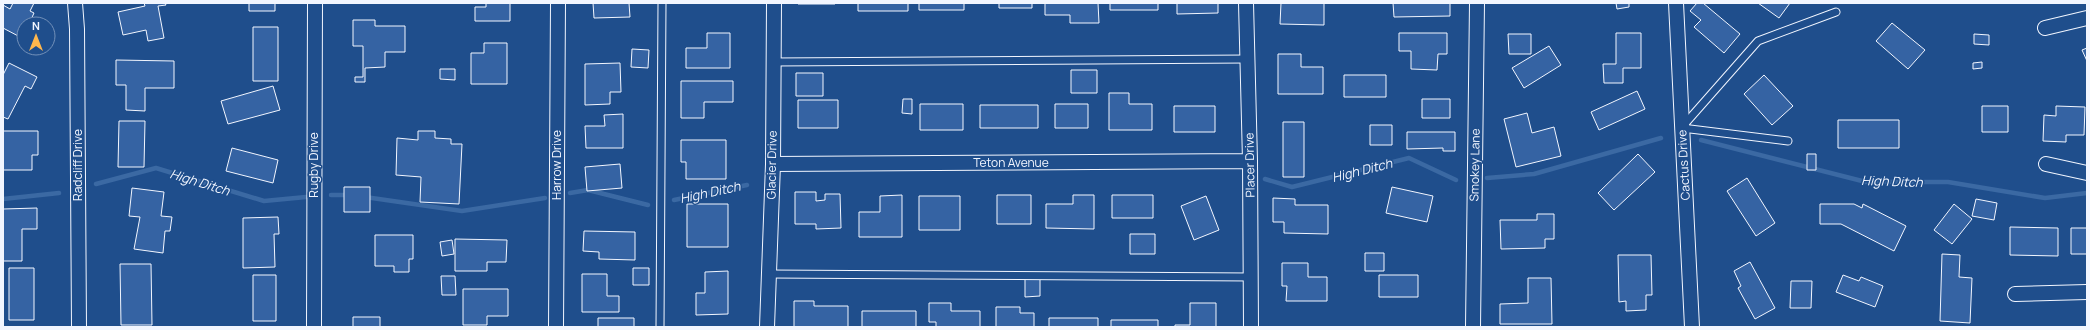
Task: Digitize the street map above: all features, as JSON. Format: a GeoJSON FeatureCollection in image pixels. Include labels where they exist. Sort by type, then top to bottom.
{"type":"FeatureCollection","features":[{"type":"Feature","properties":{"kind":"street","name":"Radcliff Drive"},"geometry":{"type":"LineString","coordinates":[[75,3],[77,29],[79,327]]}},
{"type":"Feature","properties":{"kind":"street","name":"Rugby Drive"},"geometry":{"type":"LineString","coordinates":[[314,327],[315,3]]}},
{"type":"Feature","properties":{"kind":"street","name":"Harrow Drive"},"geometry":{"type":"LineString","coordinates":[[556,327],[558,3]]}},
{"type":"Feature","properties":{"kind":"street","name":"Glacier Drive"},"geometry":{"type":"LineString","coordinates":[[767,327],[773,164],[774,3]]}},
{"type":"Feature","properties":{"kind":"street","name":"Placer Drive"},"geometry":{"type":"LineString","coordinates":[[1246,3],[1250,161],[1251,327]]}},
{"type":"Feature","properties":{"kind":"street","name":"Smokey Lane"},"geometry":{"type":"LineString","coordinates":[[1473,327],[1477,3]]}},
{"type":"Feature","properties":{"kind":"street","name":"Cactus Drive"},"geometry":{"type":"LineString","coordinates":[[1676,3],[1692,327]]}},
{"type":"Feature","properties":{"kind":"street"},"geometry":{"type":"LineString","coordinates":[[2045,28],[2087,18]]}},
{"type":"Feature","properties":{"kind":"street","name":"Teton Avenue"},"geometry":{"type":"LineString","coordinates":[[773,164],[1250,161]]}},
{"type":"Feature","properties":{"kind":"street"},"geometry":{"type":"LineString","coordinates":[[2046,164],[2087,173]]}},
{"type":"Feature","properties":{"kind":"street"},"geometry":{"type":"LineString","coordinates":[[2015,294],[2087,292]]}},
{"type":"Feature","properties":{"kind":"lane"},"geometry":{"type":"LineString","coordinates":[[660,327],[662,3]]}},
{"type":"Feature","properties":{"kind":"lane"},"geometry":{"type":"LineString","coordinates":[[1682,128],[1758,41],[1836,12]]}},
{"type":"Feature","properties":{"kind":"lane"},"geometry":{"type":"LineString","coordinates":[[774,62],[1247,59]]}},
{"type":"Feature","properties":{"kind":"lane"},"geometry":{"type":"LineString","coordinates":[[1682,128],[1788,141]]}},
{"type":"Feature","properties":{"kind":"lane"},"geometry":{"type":"LineString","coordinates":[[769,274],[1251,277]]}},
{"type":"Feature","properties":{"kind":"building"},"geometry":{"type":"Polygon","coordinates":[[[13,3],[34,3],[30,11],[34,13],[33,16],[16,16],[16,35],[3,28],[3,5],[10,9],[13,3]]]}},
{"type":"Feature","properties":{"kind":"building"},"geometry":{"type":"Polygon","coordinates":[[[144,3],[165,3],[166,5],[158,6],[164,38],[148,41],[146,30],[123,35],[118,12],[145,6],[144,3]]]}},
{"type":"Feature","properties":{"kind":"building"},"geometry":{"type":"Polygon","coordinates":[[[249,3],[275,3],[275,11],[249,11],[249,3]]]}},
{"type":"Feature","properties":{"kind":"building"},"geometry":{"type":"Polygon","coordinates":[[[486,3],[510,3],[510,21],[475,21],[475,7],[486,7],[486,3]]]}},
{"type":"Feature","properties":{"kind":"building"},"geometry":{"type":"Polygon","coordinates":[[[593,3],[629,3],[630,17],[594,18],[593,3]]]}},
{"type":"Feature","properties":{"kind":"building"},"geometry":{"type":"Polygon","coordinates":[[[835,3],[835,4],[798,4],[835,3]]]}},
{"type":"Feature","properties":{"kind":"building"},"geometry":{"type":"Polygon","coordinates":[[[858,3],[908,3],[908,11],[858,11],[858,3]]]}},
{"type":"Feature","properties":{"kind":"building"},"geometry":{"type":"Polygon","coordinates":[[[919,3],[964,3],[964,10],[919,10],[919,3]]]}},
{"type":"Feature","properties":{"kind":"building"},"geometry":{"type":"Polygon","coordinates":[[[999,3],[1032,3],[1032,8],[999,8],[999,3]]]}},
{"type":"Feature","properties":{"kind":"building"},"geometry":{"type":"Polygon","coordinates":[[[1045,3],[1098,3],[1099,23],[1070,23],[1070,15],[1045,15],[1045,3]]]}},
{"type":"Feature","properties":{"kind":"building"},"geometry":{"type":"Polygon","coordinates":[[[1110,3],[1158,3],[1158,10],[1110,10],[1110,3]]]}},
{"type":"Feature","properties":{"kind":"building"},"geometry":{"type":"Polygon","coordinates":[[[1177,3],[1218,3],[1218,13],[1177,14],[1177,3]]]}},
{"type":"Feature","properties":{"kind":"building"},"geometry":{"type":"Polygon","coordinates":[[[1281,3],[1324,3],[1324,25],[1280,24],[1281,3]]]}},
{"type":"Feature","properties":{"kind":"building"},"geometry":{"type":"Polygon","coordinates":[[[1393,3],[1450,3],[1450,16],[1394,17],[1393,3]]]}},
{"type":"Feature","properties":{"kind":"building"},"geometry":{"type":"Polygon","coordinates":[[[1616,3],[1629,3],[1629,7],[1617,9],[1616,3]]]}},
{"type":"Feature","properties":{"kind":"building"},"geometry":{"type":"Polygon","coordinates":[[[1697,3],[1703,3],[1740,34],[1724,53],[1694,27],[1701,20],[1690,11],[1697,3]]]}},
{"type":"Feature","properties":{"kind":"building"},"geometry":{"type":"Polygon","coordinates":[[[1758,3],[1790,3],[1779,18],[1758,3]]]}},
{"type":"Feature","properties":{"kind":"building"},"geometry":{"type":"Polygon","coordinates":[[[353,20],[375,20],[375,26],[405,26],[405,52],[385,52],[385,67],[365,68],[365,82],[355,82],[355,77],[363,77],[363,46],[353,46],[353,20]]]}},
{"type":"Feature","properties":{"kind":"building"},"geometry":{"type":"Polygon","coordinates":[[[1892,23],[1925,50],[1908,69],[1876,41],[1892,23]]]}},
{"type":"Feature","properties":{"kind":"building"},"geometry":{"type":"Polygon","coordinates":[[[253,27],[278,27],[278,81],[253,81],[253,27]]]}},
{"type":"Feature","properties":{"kind":"building"},"geometry":{"type":"Polygon","coordinates":[[[707,33],[730,33],[730,68],[686,68],[686,48],[707,48],[707,33]]]}},
{"type":"Feature","properties":{"kind":"building"},"geometry":{"type":"Polygon","coordinates":[[[1399,33],[1447,33],[1447,54],[1438,54],[1437,70],[1411,69],[1411,51],[1399,51],[1399,33]]]}},
{"type":"Feature","properties":{"kind":"building"},"geometry":{"type":"Polygon","coordinates":[[[1616,33],[1641,33],[1641,68],[1623,68],[1623,83],[1604,83],[1603,64],[1616,64],[1616,33]]]}},
{"type":"Feature","properties":{"kind":"building"},"geometry":{"type":"Polygon","coordinates":[[[1508,34],[1531,34],[1531,54],[1509,54],[1508,34]]]}},
{"type":"Feature","properties":{"kind":"building"},"geometry":{"type":"Polygon","coordinates":[[[1974,34],[1989,35],[1989,45],[1974,44],[1974,34]]]}},
{"type":"Feature","properties":{"kind":"building"},"geometry":{"type":"Polygon","coordinates":[[[484,43],[507,43],[507,84],[471,84],[471,53],[484,53],[484,43]]]}},
{"type":"Feature","properties":{"kind":"building"},"geometry":{"type":"Polygon","coordinates":[[[1549,46],[1561,65],[1524,88],[1512,68],[1549,46]]]}},
{"type":"Feature","properties":{"kind":"building"},"geometry":{"type":"Polygon","coordinates":[[[2087,48],[2087,61],[2082,50],[2087,48]]]}},
{"type":"Feature","properties":{"kind":"building"},"geometry":{"type":"Polygon","coordinates":[[[632,49],[649,50],[648,68],[631,67],[632,49]]]}},
{"type":"Feature","properties":{"kind":"building"},"geometry":{"type":"Polygon","coordinates":[[[1278,54],[1301,54],[1301,67],[1323,67],[1323,94],[1278,94],[1278,54]]]}},
{"type":"Feature","properties":{"kind":"building"},"geometry":{"type":"Polygon","coordinates":[[[116,60],[174,61],[174,88],[145,88],[145,111],[126,110],[126,85],[116,85],[116,60]]]}},
{"type":"Feature","properties":{"kind":"building"},"geometry":{"type":"Polygon","coordinates":[[[1982,62],[1982,68],[1973,69],[1973,63],[1982,62]]]}},
{"type":"Feature","properties":{"kind":"building"},"geometry":{"type":"Polygon","coordinates":[[[9,63],[37,77],[31,89],[25,86],[8,119],[3,117],[3,75],[9,63]]]}},
{"type":"Feature","properties":{"kind":"building"},"geometry":{"type":"Polygon","coordinates":[[[620,63],[621,92],[610,92],[610,104],[585,105],[585,64],[620,63]]]}},
{"type":"Feature","properties":{"kind":"building"},"geometry":{"type":"Polygon","coordinates":[[[440,69],[455,69],[455,80],[440,79],[440,69]]]}},
{"type":"Feature","properties":{"kind":"building"},"geometry":{"type":"Polygon","coordinates":[[[1071,70],[1097,70],[1097,93],[1071,93],[1071,70]]]}},
{"type":"Feature","properties":{"kind":"building"},"geometry":{"type":"Polygon","coordinates":[[[796,73],[823,73],[823,96],[796,96],[796,73]]]}},
{"type":"Feature","properties":{"kind":"building"},"geometry":{"type":"Polygon","coordinates":[[[1344,75],[1386,75],[1386,97],[1344,97],[1344,75]]]}},
{"type":"Feature","properties":{"kind":"building"},"geometry":{"type":"Polygon","coordinates":[[[1764,75],[1793,106],[1772,125],[1744,94],[1764,75]]]}},
{"type":"Feature","properties":{"kind":"building"},"geometry":{"type":"Polygon","coordinates":[[[681,81],[733,81],[733,102],[704,102],[704,118],[681,118],[681,81]]]}},
{"type":"Feature","properties":{"kind":"building"},"geometry":{"type":"Polygon","coordinates":[[[273,86],[280,110],[228,124],[221,101],[273,86]]]}},
{"type":"Feature","properties":{"kind":"building"},"geometry":{"type":"Polygon","coordinates":[[[1637,91],[1645,109],[1599,130],[1591,112],[1637,91]]]}},
{"type":"Feature","properties":{"kind":"building"},"geometry":{"type":"Polygon","coordinates":[[[1109,93],[1129,93],[1129,104],[1152,104],[1152,130],[1109,130],[1109,93]]]}},
{"type":"Feature","properties":{"kind":"building"},"geometry":{"type":"Polygon","coordinates":[[[903,99],[912,99],[912,114],[902,113],[903,99]]]}},
{"type":"Feature","properties":{"kind":"building"},"geometry":{"type":"Polygon","coordinates":[[[1422,99],[1450,99],[1450,118],[1422,118],[1422,99]]]}},
{"type":"Feature","properties":{"kind":"building"},"geometry":{"type":"Polygon","coordinates":[[[798,100],[838,100],[838,128],[798,128],[798,100]]]}},
{"type":"Feature","properties":{"kind":"building"},"geometry":{"type":"Polygon","coordinates":[[[920,104],[963,104],[963,130],[920,130],[920,104]]]}},
{"type":"Feature","properties":{"kind":"building"},"geometry":{"type":"Polygon","coordinates":[[[1055,104],[1088,104],[1088,128],[1055,128],[1055,104]]]}},
{"type":"Feature","properties":{"kind":"building"},"geometry":{"type":"Polygon","coordinates":[[[980,105],[1038,105],[1038,128],[980,128],[980,105]]]}},
{"type":"Feature","properties":{"kind":"building"},"geometry":{"type":"Polygon","coordinates":[[[1174,106],[1215,106],[1215,132],[1174,132],[1174,106]]]}},
{"type":"Feature","properties":{"kind":"building"},"geometry":{"type":"Polygon","coordinates":[[[1982,106],[2008,106],[2008,132],[1982,132],[1982,106]]]}},
{"type":"Feature","properties":{"kind":"building"},"geometry":{"type":"Polygon","coordinates":[[[2056,106],[2085,107],[2084,135],[2066,135],[2066,142],[2043,141],[2044,115],[2056,116],[2056,106]]]}},
{"type":"Feature","properties":{"kind":"building"},"geometry":{"type":"Polygon","coordinates":[[[1527,113],[1532,133],[1554,127],[1561,156],[1516,167],[1504,119],[1527,113]]]}},
{"type":"Feature","properties":{"kind":"building"},"geometry":{"type":"Polygon","coordinates":[[[623,114],[623,148],[586,148],[585,126],[605,126],[604,115],[623,114]]]}},
{"type":"Feature","properties":{"kind":"building"},"geometry":{"type":"Polygon","coordinates":[[[1838,120],[1899,120],[1899,148],[1838,148],[1838,120]]]}},
{"type":"Feature","properties":{"kind":"building"},"geometry":{"type":"Polygon","coordinates":[[[119,121],[145,121],[144,167],[118,167],[119,121]]]}},
{"type":"Feature","properties":{"kind":"building"},"geometry":{"type":"Polygon","coordinates":[[[1283,122],[1304,122],[1304,177],[1283,177],[1283,122]]]}},
{"type":"Feature","properties":{"kind":"building"},"geometry":{"type":"Polygon","coordinates":[[[1370,125],[1392,125],[1392,145],[1370,145],[1370,125]]]}},
{"type":"Feature","properties":{"kind":"building"},"geometry":{"type":"Polygon","coordinates":[[[3,131],[38,131],[38,155],[32,155],[32,170],[3,170],[3,131]]]}},
{"type":"Feature","properties":{"kind":"building"},"geometry":{"type":"Polygon","coordinates":[[[418,131],[435,131],[435,138],[451,139],[451,144],[462,144],[459,204],[420,202],[421,177],[396,175],[397,138],[418,140],[418,131]]]}},
{"type":"Feature","properties":{"kind":"building"},"geometry":{"type":"Polygon","coordinates":[[[1407,132],[1455,132],[1455,151],[1443,151],[1443,148],[1407,149],[1407,132]]]}},
{"type":"Feature","properties":{"kind":"building"},"geometry":{"type":"Polygon","coordinates":[[[681,140],[726,140],[726,179],[686,179],[686,162],[681,162],[681,140]]]}},
{"type":"Feature","properties":{"kind":"building"},"geometry":{"type":"Polygon","coordinates":[[[232,148],[278,160],[273,183],[226,171],[232,148]]]}},
{"type":"Feature","properties":{"kind":"building"},"geometry":{"type":"Polygon","coordinates":[[[1638,154],[1655,172],[1614,210],[1598,193],[1638,154]]]}},
{"type":"Feature","properties":{"kind":"building"},"geometry":{"type":"Polygon","coordinates":[[[1807,154],[1816,154],[1816,170],[1807,170],[1807,154]]]}},
{"type":"Feature","properties":{"kind":"building"},"geometry":{"type":"Polygon","coordinates":[[[620,164],[622,188],[587,191],[585,167],[620,164]]]}},
{"type":"Feature","properties":{"kind":"building"},"geometry":{"type":"Polygon","coordinates":[[[1747,178],[1775,223],[1756,236],[1727,191],[1747,178]]]}},
{"type":"Feature","properties":{"kind":"building"},"geometry":{"type":"Polygon","coordinates":[[[344,187],[370,187],[370,212],[344,212],[344,187]]]}},
{"type":"Feature","properties":{"kind":"building"},"geometry":{"type":"Polygon","coordinates":[[[1392,187],[1433,196],[1427,222],[1386,213],[1392,187]]]}},
{"type":"Feature","properties":{"kind":"building"},"geometry":{"type":"Polygon","coordinates":[[[132,188],[164,192],[161,216],[172,217],[170,231],[165,231],[163,253],[134,249],[140,217],[129,216],[132,188]]]}},
{"type":"Feature","properties":{"kind":"building"},"geometry":{"type":"Polygon","coordinates":[[[795,192],[816,192],[816,201],[825,200],[825,194],[840,194],[841,228],[816,229],[816,224],[795,224],[795,192]]]}},
{"type":"Feature","properties":{"kind":"building"},"geometry":{"type":"Polygon","coordinates":[[[902,195],[902,237],[859,237],[859,212],[880,212],[880,196],[902,195]]]}},
{"type":"Feature","properties":{"kind":"building"},"geometry":{"type":"Polygon","coordinates":[[[997,195],[1031,195],[1031,224],[997,224],[997,195]]]}},
{"type":"Feature","properties":{"kind":"building"},"geometry":{"type":"Polygon","coordinates":[[[1073,195],[1094,195],[1094,229],[1046,228],[1046,204],[1073,204],[1073,195]]]}},
{"type":"Feature","properties":{"kind":"building"},"geometry":{"type":"Polygon","coordinates":[[[1112,195],[1153,195],[1153,218],[1112,218],[1112,195]]]}},
{"type":"Feature","properties":{"kind":"building"},"geometry":{"type":"Polygon","coordinates":[[[919,196],[960,196],[960,230],[919,230],[919,196]]]}},
{"type":"Feature","properties":{"kind":"building"},"geometry":{"type":"Polygon","coordinates":[[[1206,196],[1219,230],[1194,240],[1181,206],[1206,196]]]}},
{"type":"Feature","properties":{"kind":"building"},"geometry":{"type":"Polygon","coordinates":[[[1273,198],[1295,199],[1295,205],[1328,205],[1328,234],[1284,233],[1284,222],[1273,222],[1273,198]]]}},
{"type":"Feature","properties":{"kind":"building"},"geometry":{"type":"Polygon","coordinates":[[[1976,199],[1997,203],[1994,220],[1972,216],[1976,199]]]}},
{"type":"Feature","properties":{"kind":"building"},"geometry":{"type":"Polygon","coordinates":[[[687,204],[728,204],[728,247],[687,247],[687,204]]]}},
{"type":"Feature","properties":{"kind":"building"},"geometry":{"type":"Polygon","coordinates":[[[1820,204],[1854,204],[1862,208],[1863,204],[1906,226],[1894,251],[1841,224],[1820,224],[1820,204]]]}},
{"type":"Feature","properties":{"kind":"building"},"geometry":{"type":"Polygon","coordinates":[[[1954,204],[1972,219],[1952,244],[1934,230],[1954,204]]]}},
{"type":"Feature","properties":{"kind":"building"},"geometry":{"type":"Polygon","coordinates":[[[37,208],[37,229],[22,229],[22,261],[3,261],[3,209],[37,208]]]}},
{"type":"Feature","properties":{"kind":"building"},"geometry":{"type":"Polygon","coordinates":[[[1537,214],[1554,214],[1554,239],[1545,239],[1545,248],[1501,249],[1500,220],[1537,220],[1537,214]]]}},
{"type":"Feature","properties":{"kind":"building"},"geometry":{"type":"Polygon","coordinates":[[[278,217],[279,234],[274,234],[275,267],[243,268],[243,218],[278,217]]]}},
{"type":"Feature","properties":{"kind":"building"},"geometry":{"type":"Polygon","coordinates":[[[2010,227],[2058,228],[2058,256],[2010,255],[2010,227]]]}},
{"type":"Feature","properties":{"kind":"building"},"geometry":{"type":"Polygon","coordinates":[[[2071,228],[2087,228],[2087,254],[2071,254],[2071,228]]]}},
{"type":"Feature","properties":{"kind":"building"},"geometry":{"type":"Polygon","coordinates":[[[584,231],[635,232],[635,260],[599,259],[599,252],[583,251],[584,231]]]}},
{"type":"Feature","properties":{"kind":"building"},"geometry":{"type":"Polygon","coordinates":[[[1130,234],[1155,234],[1155,254],[1130,254],[1130,234]]]}},
{"type":"Feature","properties":{"kind":"building"},"geometry":{"type":"Polygon","coordinates":[[[375,235],[413,235],[413,259],[409,259],[409,272],[394,272],[394,266],[375,266],[375,235]]]}},
{"type":"Feature","properties":{"kind":"building"},"geometry":{"type":"Polygon","coordinates":[[[455,239],[507,240],[506,262],[487,262],[487,271],[455,271],[455,239]]]}},
{"type":"Feature","properties":{"kind":"building"},"geometry":{"type":"Polygon","coordinates":[[[452,240],[454,254],[442,256],[440,242],[452,240]]]}},
{"type":"Feature","properties":{"kind":"building"},"geometry":{"type":"Polygon","coordinates":[[[1365,253],[1384,253],[1384,271],[1365,271],[1365,253]]]}},
{"type":"Feature","properties":{"kind":"building"},"geometry":{"type":"Polygon","coordinates":[[[1942,254],[1960,255],[1959,277],[1972,278],[1970,323],[1940,321],[1942,254]]]}},
{"type":"Feature","properties":{"kind":"building"},"geometry":{"type":"Polygon","coordinates":[[[1618,255],[1651,255],[1652,295],[1646,295],[1646,310],[1626,311],[1626,301],[1619,302],[1618,255]]]}},
{"type":"Feature","properties":{"kind":"building"},"geometry":{"type":"Polygon","coordinates":[[[1750,262],[1775,308],[1755,319],[1738,288],[1741,286],[1734,271],[1750,262]]]}},
{"type":"Feature","properties":{"kind":"building"},"geometry":{"type":"Polygon","coordinates":[[[1282,263],[1308,263],[1308,277],[1327,277],[1327,301],[1286,301],[1287,286],[1282,286],[1282,263]]]}},
{"type":"Feature","properties":{"kind":"building"},"geometry":{"type":"Polygon","coordinates":[[[120,264],[151,264],[152,325],[121,325],[120,264]]]}},
{"type":"Feature","properties":{"kind":"building"},"geometry":{"type":"Polygon","coordinates":[[[9,268],[34,268],[34,320],[9,320],[9,268]]]}},
{"type":"Feature","properties":{"kind":"building"},"geometry":{"type":"Polygon","coordinates":[[[633,268],[649,268],[649,285],[633,285],[633,268]]]}},
{"type":"Feature","properties":{"kind":"building"},"geometry":{"type":"Polygon","coordinates":[[[728,271],[728,314],[696,315],[696,293],[705,293],[705,272],[728,271]]]}},
{"type":"Feature","properties":{"kind":"building"},"geometry":{"type":"Polygon","coordinates":[[[582,274],[607,274],[607,296],[619,296],[619,312],[582,312],[582,274]]]}},
{"type":"Feature","properties":{"kind":"building"},"geometry":{"type":"Polygon","coordinates":[[[253,275],[276,275],[276,321],[253,321],[253,275]]]}},
{"type":"Feature","properties":{"kind":"building"},"geometry":{"type":"Polygon","coordinates":[[[1379,275],[1418,275],[1418,297],[1379,297],[1379,275]]]}},
{"type":"Feature","properties":{"kind":"building"},"geometry":{"type":"Polygon","coordinates":[[[1843,275],[1859,281],[1861,277],[1883,286],[1875,307],[1836,292],[1843,275]]]}},
{"type":"Feature","properties":{"kind":"building"},"geometry":{"type":"Polygon","coordinates":[[[441,276],[455,276],[456,295],[442,295],[441,276]]]}},
{"type":"Feature","properties":{"kind":"building"},"geometry":{"type":"Polygon","coordinates":[[[1528,278],[1551,278],[1552,324],[1500,324],[1500,304],[1528,303],[1528,278]]]}},
{"type":"Feature","properties":{"kind":"building"},"geometry":{"type":"Polygon","coordinates":[[[1025,279],[1040,279],[1040,296],[1025,297],[1025,279]]]}},
{"type":"Feature","properties":{"kind":"building"},"geometry":{"type":"Polygon","coordinates":[[[1791,281],[1812,281],[1811,308],[1790,308],[1791,281]]]}},
{"type":"Feature","properties":{"kind":"building"},"geometry":{"type":"Polygon","coordinates":[[[463,289],[508,289],[508,316],[487,316],[487,325],[463,325],[463,289]]]}},
{"type":"Feature","properties":{"kind":"building"},"geometry":{"type":"Polygon","coordinates":[[[794,301],[814,301],[814,306],[848,306],[848,327],[794,327],[794,301]]]}},
{"type":"Feature","properties":{"kind":"building"},"geometry":{"type":"Polygon","coordinates":[[[929,303],[951,303],[951,311],[980,311],[980,327],[936,327],[936,322],[929,322],[929,303]]]}},
{"type":"Feature","properties":{"kind":"building"},"geometry":{"type":"Polygon","coordinates":[[[1190,303],[1216,303],[1216,327],[1175,327],[1175,325],[1190,325],[1190,303]]]}},
{"type":"Feature","properties":{"kind":"building"},"geometry":{"type":"Polygon","coordinates":[[[996,307],[1020,307],[1020,313],[1034,313],[1034,327],[996,327],[996,307]]]}},
{"type":"Feature","properties":{"kind":"building"},"geometry":{"type":"Polygon","coordinates":[[[862,311],[916,311],[916,327],[862,327],[862,311]]]}},
{"type":"Feature","properties":{"kind":"building"},"geometry":{"type":"Polygon","coordinates":[[[353,317],[380,317],[380,327],[353,327],[353,317]]]}},
{"type":"Feature","properties":{"kind":"building"},"geometry":{"type":"Polygon","coordinates":[[[598,318],[634,318],[634,327],[598,327],[598,318]]]}},
{"type":"Feature","properties":{"kind":"building"},"geometry":{"type":"Polygon","coordinates":[[[1049,318],[1098,318],[1098,327],[1049,327],[1049,318]]]}},
{"type":"Feature","properties":{"kind":"building"},"geometry":{"type":"Polygon","coordinates":[[[1111,320],[1158,320],[1158,327],[1111,327],[1111,320]]]}},
{"type":"Feature","properties":{"kind":"waterway","name":"High Ditch"},"geometry":{"type":"LineString","coordinates":[[1487,178],[1534,174],[1661,138]]}},
{"type":"Feature","properties":{"kind":"waterway","name":"High Ditch"},"geometry":{"type":"LineString","coordinates":[[1701,140],[1866,182],[1948,182],[2045,198],[2087,193]]}},
{"type":"Feature","properties":{"kind":"waterway","name":"High Ditch"},"geometry":{"type":"LineString","coordinates":[[1265,179],[1292,187],[1409,158],[1456,180]]}},
{"type":"Feature","properties":{"kind":"waterway","name":"High Ditch"},"geometry":{"type":"LineString","coordinates":[[96,184],[156,168],[264,201],[306,197]]}},
{"type":"Feature","properties":{"kind":"waterway","name":"High Ditch"},"geometry":{"type":"LineString","coordinates":[[674,200],[747,185]]}},
{"type":"Feature","properties":{"kind":"waterway","name":"High Ditch"},"geometry":{"type":"LineString","coordinates":[[570,193],[588,190],[648,205]]}},
{"type":"Feature","properties":{"kind":"waterway","name":"High Ditch"},"geometry":{"type":"LineString","coordinates":[[3,199],[59,193]]}},
{"type":"Feature","properties":{"kind":"waterway","name":"High Ditch"},"geometry":{"type":"LineString","coordinates":[[331,195],[350,195]]}},
{"type":"Feature","properties":{"kind":"waterway","name":"High Ditch"},"geometry":{"type":"LineString","coordinates":[[365,197],[462,211],[545,198]]}}]}
